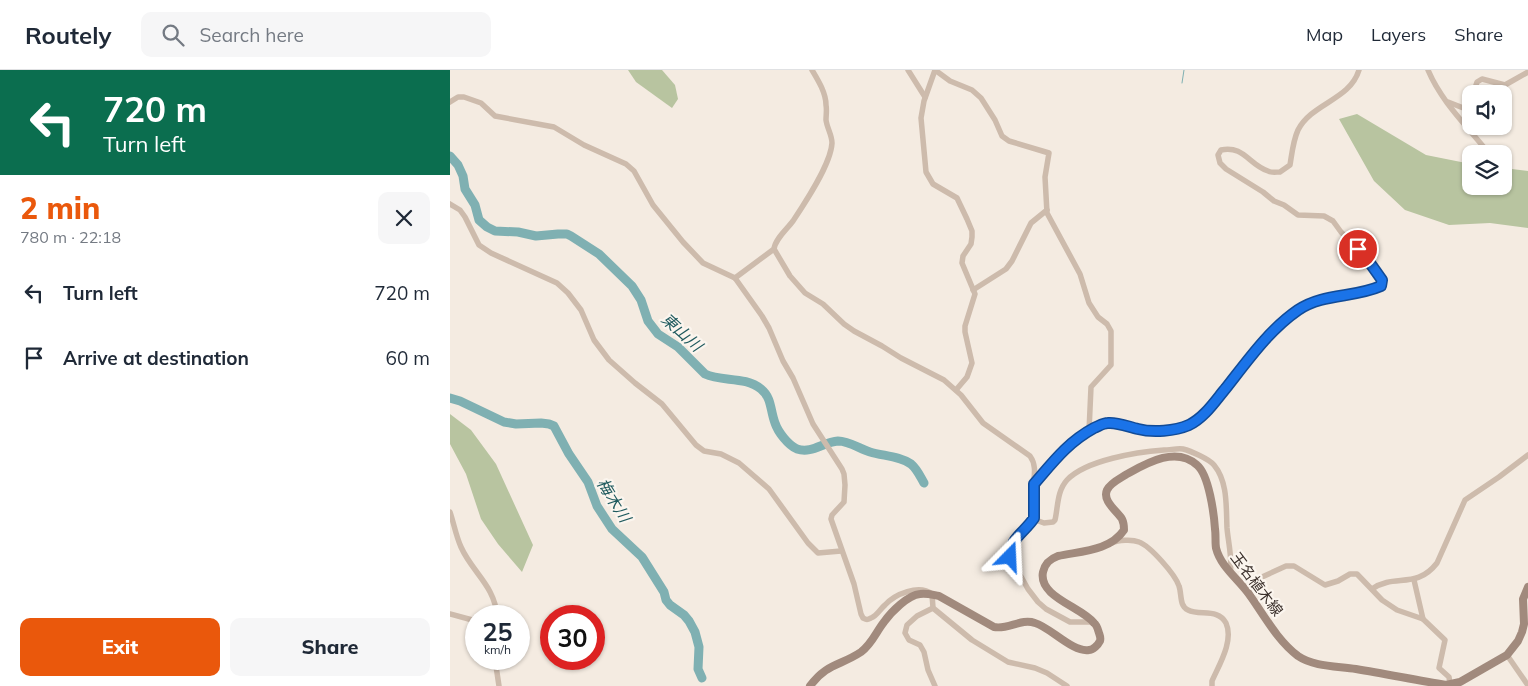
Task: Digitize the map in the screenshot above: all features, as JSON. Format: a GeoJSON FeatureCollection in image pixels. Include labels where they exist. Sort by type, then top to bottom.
{"type":"FeatureCollection","features":[{"type":"Feature","properties":{"kind":"main road","name":"玉名植木線"},"geometry":{"type":"LineString","coordinates":[[1108,545],[1120,537],[1124,530],[1121,518],[1106,497],[1106,491],[1110,486],[1148,462],[1160,458],[1180,457],[1190,460],[1199,466],[1206,480],[1213,507],[1216,546],[1219,556],[1230,574],[1250,595],[1268,622],[1298,656],[1309,662],[1447,685]]}},
{"type":"Feature","properties":{"kind":"main road"},"geometry":{"type":"LineString","coordinates":[[810,686],[825,670],[860,653],[870,645],[884,622],[898,607],[918,594],[939,596],[994,627],[1000,628],[1027,621],[1036,623],[1075,647],[1088,651],[1095,648],[1100,641],[1100,636],[1094,622],[1053,594],[1046,587],[1042,578],[1045,565],[1058,556],[1108,545]]}},
{"type":"Feature","properties":{"kind":"main road"},"geometry":{"type":"LineString","coordinates":[[1447,685],[1460,682],[1507,655],[1518,641],[1522,632],[1524,624],[1523,599],[1528,587]]}},
{"type":"Feature","properties":{"kind":"street"},"geometry":{"type":"LineString","coordinates":[[735,278],[774,249],[775,244],[793,220],[826,164],[831,139],[826,123],[826,103],[812,70]]}},
{"type":"Feature","properties":{"kind":"street"},"geometry":{"type":"LineString","coordinates":[[908,70],[925,97]]}},
{"type":"Feature","properties":{"kind":"street"},"geometry":{"type":"LineString","coordinates":[[956,390],[967,377],[972,363],[965,326],[974,294],[962,263],[963,256],[971,244],[972,231],[957,198],[934,184],[926,172],[921,118],[925,97],[935,70],[950,81],[972,90],[981,98],[995,120],[1002,136],[1009,141],[1049,153],[1045,177],[1047,213],[1080,274],[1089,303],[1098,317],[1107,324],[1111,332],[1111,365],[1091,387],[1089,431]]}},
{"type":"Feature","properties":{"kind":"street"},"geometry":{"type":"LineString","coordinates":[[1353,70],[1357,77]]}},
{"type":"Feature","properties":{"kind":"street"},"geometry":{"type":"LineString","coordinates":[[1034,484],[1067,446],[1089,431],[1106,423],[1111,422],[1140,430],[1154,431],[1190,425],[1207,412],[1272,332],[1298,310],[1333,296],[1372,290],[1381,286],[1382,280],[1365,256],[1340,232],[1333,221],[1324,216],[1298,215],[1226,169],[1220,163],[1218,155],[1221,150],[1230,148],[1246,156],[1268,172],[1280,172],[1290,165],[1293,145],[1299,129],[1310,115],[1345,92],[1357,77],[1359,70]]}},
{"type":"Feature","properties":{"kind":"street"},"geometry":{"type":"LineString","coordinates":[[1428,70],[1447,102],[1482,145]]}},
{"type":"Feature","properties":{"kind":"street"},"geometry":{"type":"LineString","coordinates":[[1476,85],[1482,79],[1505,85],[1528,72]]}},
{"type":"Feature","properties":{"kind":"street"},"geometry":{"type":"LineString","coordinates":[[450,102],[458,97],[471,98],[481,103],[495,116],[554,128],[584,145],[626,164],[639,177],[653,205],[683,242],[703,262],[735,278],[770,328],[783,361],[800,393],[813,424],[844,474],[844,502],[832,515],[831,519],[854,584],[863,618],[868,620],[872,618],[886,604],[902,595],[917,590],[926,590],[932,594],[933,608],[972,640],[1008,662],[1036,668],[1048,673],[1067,686]]}},
{"type":"Feature","properties":{"kind":"street"},"geometry":{"type":"LineString","coordinates":[[1447,102],[1462,108]]}},
{"type":"Feature","properties":{"kind":"street"},"geometry":{"type":"LineString","coordinates":[[452,204],[465,217],[479,245],[491,254],[557,283],[568,293],[581,310],[594,340],[609,360],[656,399],[696,445],[704,451],[721,454],[732,459],[762,482],[808,543],[818,553],[841,551]]}},
{"type":"Feature","properties":{"kind":"street"},"geometry":{"type":"LineString","coordinates":[[973,290],[1006,269],[1012,261],[1030,223],[1047,210]]}},
{"type":"Feature","properties":{"kind":"street"},"geometry":{"type":"LineString","coordinates":[[774,249],[800,289],[823,304],[844,324],[901,358],[937,375],[950,384],[983,423],[1030,456],[1034,461],[1035,469],[1033,519],[1015,539],[1010,551],[1010,557],[1034,597],[1046,609],[1070,622],[1094,622]]}},
{"type":"Feature","properties":{"kind":"street"},"geometry":{"type":"LineString","coordinates":[[1033,519],[1044,524],[1055,520],[1063,485],[1068,478],[1082,469],[1142,452],[1183,449],[1214,464],[1222,479],[1226,508],[1230,574]]}},
{"type":"Feature","properties":{"kind":"street"},"geometry":{"type":"LineString","coordinates":[[1372,589],[1379,584],[1414,580],[1426,574],[1437,563],[1465,500],[1528,455]]}},
{"type":"Feature","properties":{"kind":"street"},"geometry":{"type":"LineString","coordinates":[[450,512],[461,547],[489,589],[495,605]]}},
{"type":"Feature","properties":{"kind":"street"},"geometry":{"type":"LineString","coordinates":[[1108,545],[1116,541],[1139,542],[1152,551],[1174,577],[1179,586],[1182,605],[1187,610],[1213,614],[1222,618],[1229,634],[1227,646],[1212,681],[1212,686]]}},
{"type":"Feature","properties":{"kind":"street"},"geometry":{"type":"LineString","coordinates":[[1250,595],[1248,586],[1251,582],[1286,566],[1294,566],[1325,584],[1338,581],[1350,574],[1357,574],[1382,600],[1397,610],[1423,619],[1445,640],[1439,668],[1449,677],[1447,685]]}},
{"type":"Feature","properties":{"kind":"street"},"geometry":{"type":"LineString","coordinates":[[1414,580],[1423,619]]}},
{"type":"Feature","properties":{"kind":"street"},"geometry":{"type":"LineString","coordinates":[[933,608],[918,616],[907,625],[905,633],[909,640],[920,645],[924,652],[934,685]]}},
{"type":"Feature","properties":{"kind":"street"},"geometry":{"type":"LineString","coordinates":[[450,614],[465,618]]}},
{"type":"Feature","properties":{"kind":"street"},"geometry":{"type":"LineString","coordinates":[[1507,655],[1527,685]]}},
{"type":"Feature","properties":{"kind":"street"},"geometry":{"type":"LineString","coordinates":[[497,670],[499,686]]}},
{"type":"Feature","properties":{"kind":"green space"},"geometry":{"type":"Polygon","coordinates":[[[628,70],[662,70],[675,85],[678,99],[672,108],[636,82],[628,70]]]}},
{"type":"Feature","properties":{"kind":"green space"},"geometry":{"type":"Polygon","coordinates":[[[1357,114],[1426,155],[1462,162],[1462,195],[1512,195],[1512,169],[1528,171],[1528,228],[1490,223],[1449,225],[1405,210],[1374,181],[1339,119],[1357,114]]]}},
{"type":"Feature","properties":{"kind":"green space"},"geometry":{"type":"Polygon","coordinates":[[[450,414],[471,430],[496,464],[533,545],[522,572],[498,544],[481,519],[466,474],[450,444],[450,414]]]}},
{"type":"Feature","properties":{"kind":"waterway"},"geometry":{"type":"LineString","coordinates":[[1182,83],[1184,70]]}},
{"type":"Feature","properties":{"kind":"waterway","name":"東山川"},"geometry":{"type":"LineString","coordinates":[[450,156],[458,165],[463,176],[465,189],[475,205],[479,220],[487,227],[495,231],[518,232],[536,236],[567,234],[599,254],[632,286],[641,300],[648,321],[658,334],[678,347],[705,374],[748,382],[761,389],[769,400],[776,427],[790,445],[797,449],[808,450],[833,442],[846,442],[870,452],[907,461],[915,468],[924,483]]}},
{"type":"Feature","properties":{"kind":"waterway","name":"梅木川"},"geometry":{"type":"LineString","coordinates":[[450,398],[504,422],[516,424],[541,423],[554,426],[569,454],[588,482],[597,506],[612,529],[642,557],[664,592],[666,600],[689,621],[695,632],[699,647],[698,669],[702,678]]}},
{"type":"Feature","properties":{"kind":"route"},"geometry":{"type":"LineString","coordinates":[[1010,557],[1010,551],[1015,539],[1034,518],[1034,484],[1067,446],[1080,436],[1106,423],[1111,422],[1140,430],[1163,431],[1190,425],[1201,418],[1252,354],[1272,332],[1298,310],[1333,296],[1372,290],[1381,286],[1382,280],[1358,249]]}}]}
